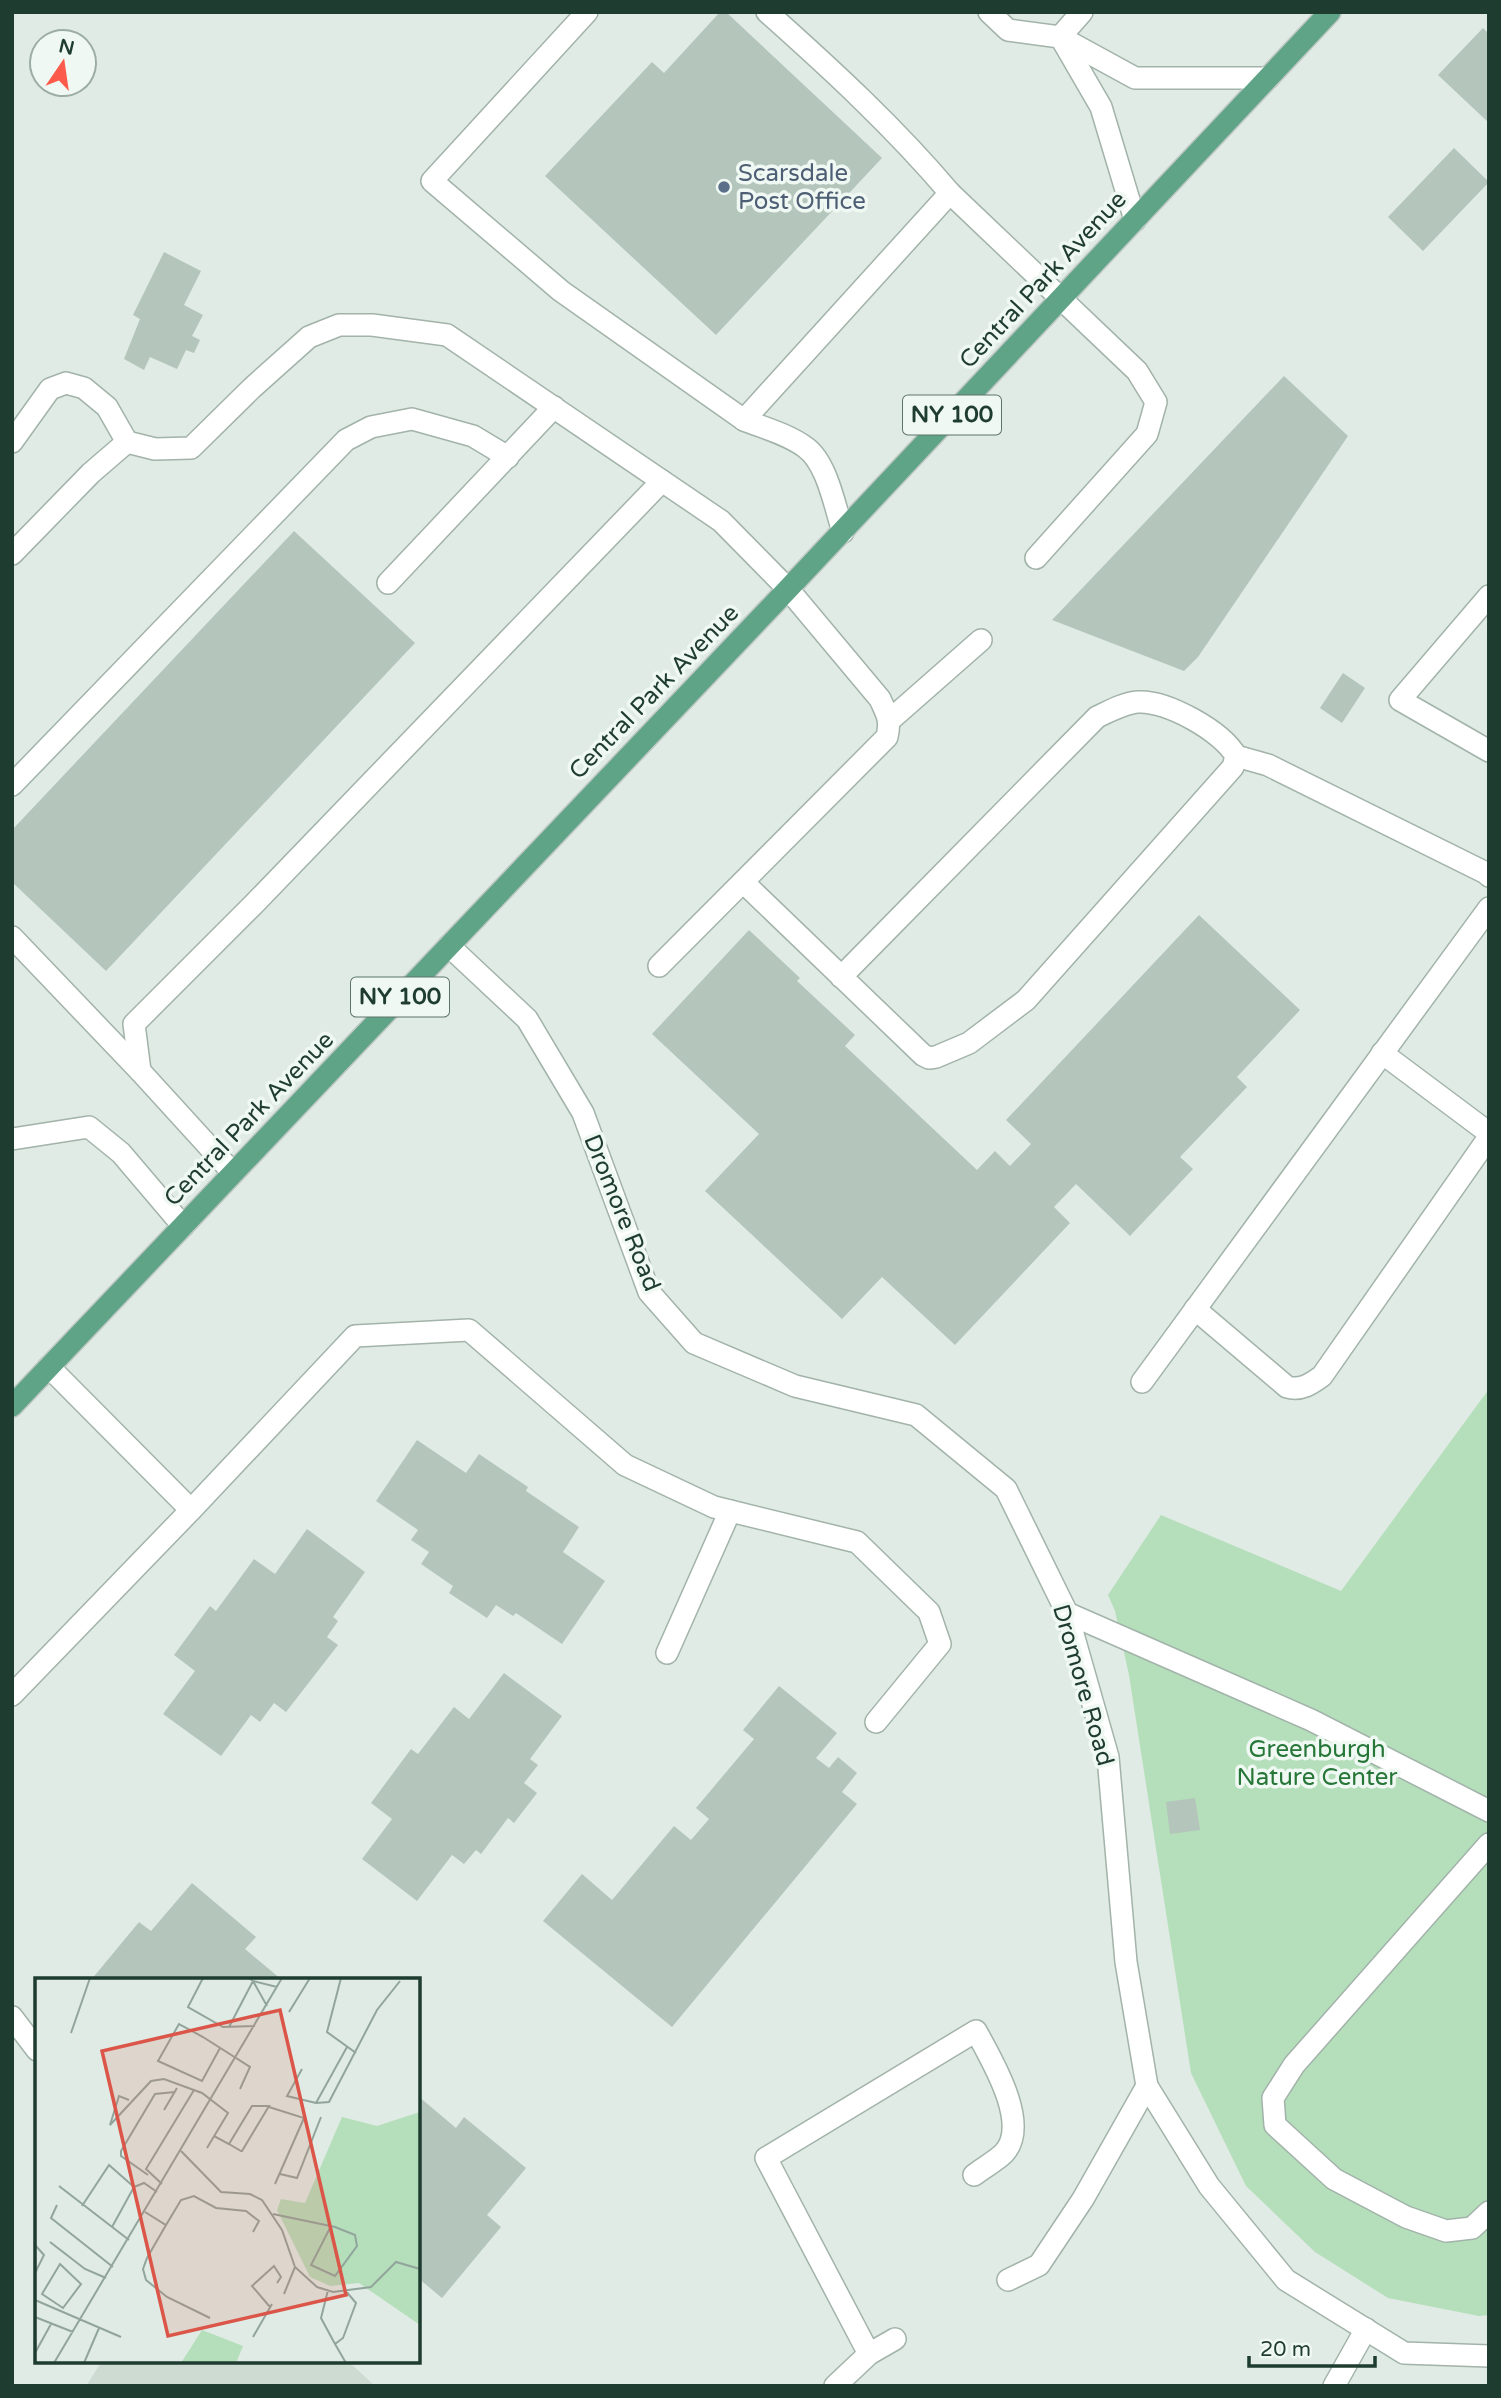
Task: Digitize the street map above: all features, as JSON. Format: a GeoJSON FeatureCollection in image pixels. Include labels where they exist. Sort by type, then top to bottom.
{"type":"FeatureCollection","features":[{"type":"Feature","properties":{"kind":"main road","name":"Central Park Avenue"},"geometry":{"type":"LineString","coordinates":[[12,1406],[843,532],[1330,12]]}},
{"type":"Feature","properties":{"kind":"street"},"geometry":{"type":"LineString","coordinates":[[587,12],[432,181],[561,291],[744,420],[786,436],[808,448],[826,475],[843,532]]}},
{"type":"Feature","properties":{"kind":"street"},"geometry":{"type":"LineString","coordinates":[[767,12],[833,71],[923,161],[950,193],[1138,371],[1156,402],[1147,434],[1036,558]]}},
{"type":"Feature","properties":{"kind":"street"},"geometry":{"type":"LineString","coordinates":[[989,12],[1008,30],[1060,37],[1135,78],[1268,78]]}},
{"type":"Feature","properties":{"kind":"street"},"geometry":{"type":"LineString","coordinates":[[1060,37],[1082,12]]}},
{"type":"Feature","properties":{"kind":"street"},"geometry":{"type":"LineString","coordinates":[[1060,37],[1101,107],[1135,220]]}},
{"type":"Feature","properties":{"kind":"street"},"geometry":{"type":"LineString","coordinates":[[744,420],[950,193]]}},
{"type":"Feature","properties":{"kind":"street"},"geometry":{"type":"LineString","coordinates":[[12,442],[50,389],[66,383],[84,388],[107,407],[127,442],[155,449],[191,448],[309,337],[339,325],[372,325],[447,335],[721,521],[788,589],[880,699],[890,720],[887,737],[659,966]]}},
{"type":"Feature","properties":{"kind":"street"},"geometry":{"type":"LineString","coordinates":[[388,583],[554,407]]}},
{"type":"Feature","properties":{"kind":"street"},"geometry":{"type":"LineString","coordinates":[[12,785],[346,440],[371,426],[412,419],[473,436],[508,457]]}},
{"type":"Feature","properties":{"kind":"street"},"geometry":{"type":"LineString","coordinates":[[12,554],[91,473],[127,442]]}},
{"type":"Feature","properties":{"kind":"street"},"geometry":{"type":"LineString","coordinates":[[140,1071],[134,1024],[254,904],[662,481]]}},
{"type":"Feature","properties":{"kind":"street"},"geometry":{"type":"LineString","coordinates":[[1489,596],[1400,700],[1489,751]]}},
{"type":"Feature","properties":{"kind":"street"},"geometry":{"type":"LineString","coordinates":[[890,720],[981,640]]}},
{"type":"Feature","properties":{"kind":"street"},"geometry":{"type":"LineString","coordinates":[[841,977],[1097,716],[1137,702],[1154,703],[1171,709],[1213,732],[1236,756],[1268,765],[1486,873],[1489,877]]}},
{"type":"Feature","properties":{"kind":"street"},"geometry":{"type":"LineString","coordinates":[[743,882],[923,1055],[936,1057],[969,1043],[1026,1000],[1233,767],[1236,756]]}},
{"type":"Feature","properties":{"kind":"street"},"geometry":{"type":"LineString","coordinates":[[1142,1382],[1489,908]]}},
{"type":"Feature","properties":{"kind":"street"},"geometry":{"type":"LineString","coordinates":[[12,937],[233,1173]]}},
{"type":"Feature","properties":{"kind":"street","name":"Dromore Road"},"geometry":{"type":"LineString","coordinates":[[449,946],[527,1019],[583,1113],[649,1292],[695,1343],[795,1386],[916,1415],[1006,1489],[1067,1613],[1108,1757],[1126,1962],[1147,2086],[1209,2186],[1286,2280],[1404,2353],[1489,2356]]}},
{"type":"Feature","properties":{"kind":"street"},"geometry":{"type":"LineString","coordinates":[[1195,1308],[1287,1387],[1295,1389],[1310,1385],[1322,1376],[1489,1135],[1382,1053]]}},
{"type":"Feature","properties":{"kind":"street"},"geometry":{"type":"LineString","coordinates":[[12,1139],[89,1127],[121,1153],[183,1226]]}},
{"type":"Feature","properties":{"kind":"street"},"geometry":{"type":"LineString","coordinates":[[12,1695],[355,1336],[469,1330],[625,1465],[714,1507],[857,1542],[929,1612],[940,1644],[876,1723]]}},
{"type":"Feature","properties":{"kind":"street"},"geometry":{"type":"LineString","coordinates":[[49,1367],[191,1510]]}},
{"type":"Feature","properties":{"kind":"street"},"geometry":{"type":"LineString","coordinates":[[667,1653],[730,1511]]}},
{"type":"Feature","properties":{"kind":"street"},"geometry":{"type":"LineString","coordinates":[[1067,1613],[1311,1720],[1489,1811]]}},
{"type":"Feature","properties":{"kind":"street"},"geometry":{"type":"LineString","coordinates":[[1489,1844],[1294,2065],[1273,2098],[1275,2125],[1334,2179],[1406,2217],[1446,2231],[1472,2228],[1489,2212]]}},
{"type":"Feature","properties":{"kind":"street"},"geometry":{"type":"LineString","coordinates":[[12,2017],[35,2047]]}},
{"type":"Feature","properties":{"kind":"street"},"geometry":{"type":"LineString","coordinates":[[869,2354],[766,2158],[976,2031],[1005,2087],[1011,2108],[1012,2134],[1006,2152],[974,2175]]}},
{"type":"Feature","properties":{"kind":"street"},"geometry":{"type":"LineString","coordinates":[[1008,2280],[1039,2265],[1083,2199],[1147,2086]]}},
{"type":"Feature","properties":{"kind":"street"},"geometry":{"type":"LineString","coordinates":[[1334,2386],[1366,2329]]}},
{"type":"Feature","properties":{"kind":"street"},"geometry":{"type":"LineString","coordinates":[[835,2386],[869,2354],[895,2339]]}},
{"type":"Feature","properties":{"kind":"shaded area"},"geometry":{"type":"Polygon","coordinates":[[[101,2363],[350,2363],[375,2386],[86,2386],[101,2363]]]}},
{"type":"Feature","properties":{"kind":"green space","name":"Greenburgh Nature Center"},"geometry":{"type":"Polygon","coordinates":[[[1489,1389],[1489,2315],[1479,2316],[1388,2298],[1315,2252],[1246,2186],[1191,2073],[1129,1675],[1115,1611],[1108,1595],[1161,1515],[1341,1591],[1489,1389]]]}},
{"type":"Feature","properties":{"kind":"building"},"geometry":{"type":"Polygon","coordinates":[[[720,12],[726,12],[882,158],[716,335],[545,176],[652,62],[664,73],[720,12]]]}},
{"type":"Feature","properties":{"kind":"building"},"geometry":{"type":"Polygon","coordinates":[[[1483,28],[1489,34],[1489,123],[1438,75],[1483,28]]]}},
{"type":"Feature","properties":{"kind":"building"},"geometry":{"type":"Polygon","coordinates":[[[1454,148],[1489,182],[1423,251],[1388,217],[1454,148]]]}},
{"type":"Feature","properties":{"kind":"building"},"geometry":{"type":"Polygon","coordinates":[[[164,252],[201,271],[184,305],[203,315],[192,336],[200,340],[194,353],[186,350],[177,369],[150,357],[144,370],[124,359],[140,319],[133,315],[164,252]]]}},
{"type":"Feature","properties":{"kind":"building"},"geometry":{"type":"Polygon","coordinates":[[[1284,376],[1348,436],[1198,657],[1184,671],[1052,620],[1284,376]]]}},
{"type":"Feature","properties":{"kind":"building"},"geometry":{"type":"Polygon","coordinates":[[[294,531],[415,643],[106,971],[12,882],[12,830],[294,531]]]}},
{"type":"Feature","properties":{"kind":"building"},"geometry":{"type":"Polygon","coordinates":[[[1343,673],[1365,688],[1342,723],[1320,708],[1343,673]]]}},
{"type":"Feature","properties":{"kind":"building"},"geometry":{"type":"Polygon","coordinates":[[[1199,915],[1300,1010],[1237,1077],[1247,1087],[1180,1157],[1193,1169],[1130,1236],[1076,1184],[1054,1207],[1070,1223],[955,1345],[882,1277],[842,1319],[705,1191],[759,1134],[652,1034],[749,930],[800,978],[797,981],[855,1035],[845,1046],[977,1170],[995,1151],[1010,1166],[1031,1144],[1006,1120],[1199,915]]]}},
{"type":"Feature","properties":{"kind":"building"},"geometry":{"type":"Polygon","coordinates":[[[417,1440],[466,1473],[479,1454],[528,1487],[526,1491],[579,1527],[563,1552],[605,1581],[562,1644],[516,1613],[513,1616],[496,1605],[487,1618],[449,1593],[453,1586],[421,1564],[429,1552],[411,1540],[418,1530],[376,1501],[417,1440]]]}},
{"type":"Feature","properties":{"kind":"building"},"geometry":{"type":"Polygon","coordinates":[[[307,1529],[365,1572],[333,1617],[338,1621],[327,1637],[338,1645],[286,1712],[274,1703],[260,1722],[251,1715],[221,1756],[163,1714],[195,1671],[174,1655],[210,1606],[216,1611],[254,1559],[275,1574],[307,1529]]]}},
{"type":"Feature","properties":{"kind":"building"},"geometry":{"type":"Polygon","coordinates":[[[504,1673],[562,1716],[530,1759],[538,1765],[524,1783],[537,1793],[514,1823],[508,1818],[481,1854],[476,1850],[464,1864],[452,1855],[417,1901],[362,1859],[392,1819],[371,1803],[411,1749],[418,1754],[454,1707],[469,1719],[504,1673]]]}},
{"type":"Feature","properties":{"kind":"building"},"geometry":{"type":"Polygon","coordinates":[[[779,1686],[837,1733],[816,1758],[829,1768],[838,1757],[857,1773],[842,1792],[857,1804],[672,2027],[543,1921],[582,1874],[612,1900],[674,1826],[691,1840],[709,1819],[696,1808],[754,1739],[743,1730],[779,1686]]]}},
{"type":"Feature","properties":{"kind":"building"},"geometry":{"type":"Polygon","coordinates":[[[1195,1798],[1200,1830],[1170,1834],[1166,1802],[1195,1798]]]}},
{"type":"Feature","properties":{"kind":"building"},"geometry":{"type":"Polygon","coordinates":[[[192,1883],[256,1937],[245,1949],[280,1978],[93,1978],[139,1922],[151,1931],[192,1883]]]}},
{"type":"Feature","properties":{"kind":"building"},"geometry":{"type":"Polygon","coordinates":[[[420,2098],[456,2128],[464,2117],[526,2168],[487,2215],[501,2227],[442,2298],[420,2280],[420,2098]]]}},
{"type":"Feature","properties":{"kind":"place","name":"Scarsdale Post Office"},"geometry":{"type":"Point","coordinates":[724,187]}}]}
